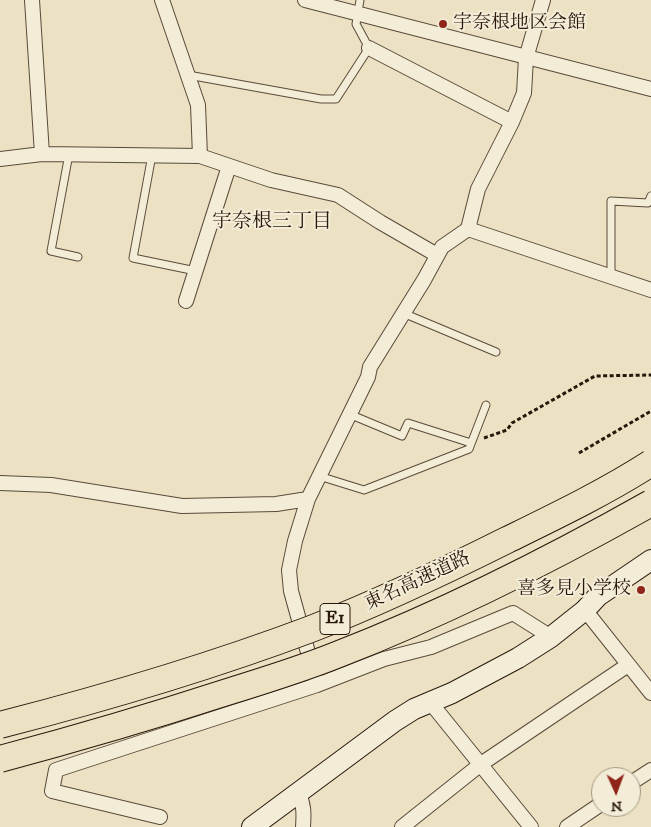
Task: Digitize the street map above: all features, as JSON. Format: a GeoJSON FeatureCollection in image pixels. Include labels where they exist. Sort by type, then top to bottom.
{"type":"FeatureCollection","features":[{"type":"Feature","properties":{"kind":"highway","name":"東名高速道路"},"geometry":{"type":"LineString","coordinates":[[0,725],[143,685],[228,658],[388,598],[567,510],[651,463]]}},
{"type":"Feature","properties":{"kind":"highway","name":"東名高速道路"},"geometry":{"type":"LineString","coordinates":[[0,759],[176,708],[337,655],[496,586],[580,543],[651,503]]}},
{"type":"Feature","properties":{"kind":"street"},"geometry":{"type":"LineString","coordinates":[[32,0],[42,154]]}},
{"type":"Feature","properties":{"kind":"street"},"geometry":{"type":"LineString","coordinates":[[162,0],[198,105],[200,156]]}},
{"type":"Feature","properties":{"kind":"street"},"geometry":{"type":"LineString","coordinates":[[305,0],[358,7],[526,58],[651,89]]}},
{"type":"Feature","properties":{"kind":"street"},"geometry":{"type":"LineString","coordinates":[[317,684],[291,591],[290,570],[295,541],[308,499],[368,376],[370,367],[424,280],[442,247],[468,229],[478,189],[512,122],[524,93],[526,58],[543,0]]}},
{"type":"Feature","properties":{"kind":"street"},"geometry":{"type":"LineString","coordinates":[[369,48],[512,122]]}},
{"type":"Feature","properties":{"kind":"street"},"geometry":{"type":"LineString","coordinates":[[0,159],[42,154],[200,156],[271,180],[338,195],[437,255]]}},
{"type":"Feature","properties":{"kind":"street"},"geometry":{"type":"LineString","coordinates":[[186,301],[229,166]]}},
{"type":"Feature","properties":{"kind":"street"},"geometry":{"type":"LineString","coordinates":[[468,229],[651,290]]}},
{"type":"Feature","properties":{"kind":"street"},"geometry":{"type":"LineString","coordinates":[[2,482],[51,485],[182,506],[276,504],[308,499]]}},
{"type":"Feature","properties":{"kind":"street"},"geometry":{"type":"LineString","coordinates":[[252,827],[395,721],[414,709],[474,682],[518,658],[551,637],[585,610],[598,596],[651,560]]}},
{"type":"Feature","properties":{"kind":"street"},"geometry":{"type":"LineString","coordinates":[[585,610],[651,692]]}},
{"type":"Feature","properties":{"kind":"street"},"geometry":{"type":"LineString","coordinates":[[160,817],[52,791],[56,770],[317,684],[384,659],[431,647],[513,613],[551,637]]}},
{"type":"Feature","properties":{"kind":"street"},"geometry":{"type":"LineString","coordinates":[[402,827],[481,764],[628,665]]}},
{"type":"Feature","properties":{"kind":"street"},"geometry":{"type":"LineString","coordinates":[[430,702],[531,827]]}},
{"type":"Feature","properties":{"kind":"street"},"geometry":{"type":"LineString","coordinates":[[298,792],[303,801],[303,827]]}},
{"type":"Feature","properties":{"kind":"street"},"geometry":{"type":"LineString","coordinates":[[567,827],[591,811]]}},
{"type":"Feature","properties":{"kind":"lane"},"geometry":{"type":"LineString","coordinates":[[188,75],[320,99],[336,99],[369,48],[356,24],[358,7]]}},
{"type":"Feature","properties":{"kind":"lane"},"geometry":{"type":"LineString","coordinates":[[69,154],[51,251],[78,257]]}},
{"type":"Feature","properties":{"kind":"lane"},"geometry":{"type":"LineString","coordinates":[[152,155],[132,258],[196,271]]}},
{"type":"Feature","properties":{"kind":"lane"},"geometry":{"type":"LineString","coordinates":[[611,277],[611,201],[648,204],[651,196]]}},
{"type":"Feature","properties":{"kind":"lane"},"geometry":{"type":"LineString","coordinates":[[404,313],[496,352]]}},
{"type":"Feature","properties":{"kind":"lane"},"geometry":{"type":"LineString","coordinates":[[319,476],[364,490],[469,450],[486,405]]}},
{"type":"Feature","properties":{"kind":"lane"},"geometry":{"type":"LineString","coordinates":[[349,414],[402,436],[408,423],[471,443]]}},
{"type":"Feature","properties":{"kind":"path"},"geometry":{"type":"LineString","coordinates":[[471,443],[507,430],[512,423],[596,376],[651,375]]}},
{"type":"Feature","properties":{"kind":"path"},"geometry":{"type":"LineString","coordinates":[[579,453],[651,411]]}},
{"type":"Feature","properties":{"kind":"place","name":"宇奈根地区会館"},"geometry":{"type":"Point","coordinates":[443,24]}},
{"type":"Feature","properties":{"kind":"place","name":"喜多見小学校"},"geometry":{"type":"Point","coordinates":[641,590]}},
{"type":"Feature","properties":{"kind":"district","name":"宇奈根三丁目"},"geometry":{"type":"Point","coordinates":[272,223]}}]}
